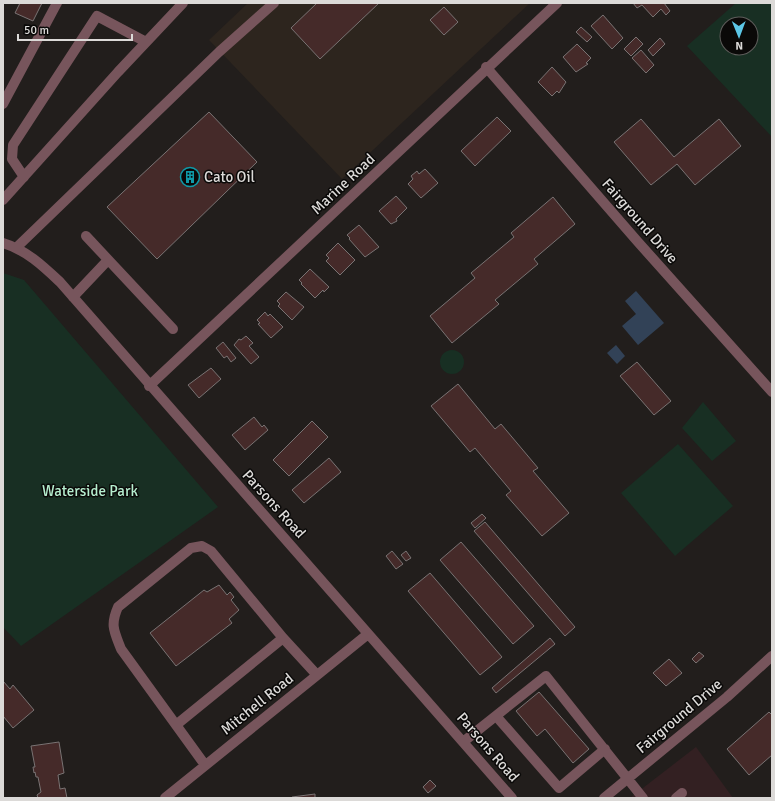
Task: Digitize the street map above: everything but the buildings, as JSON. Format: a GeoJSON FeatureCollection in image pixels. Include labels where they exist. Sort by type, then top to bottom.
{"type":"FeatureCollection","features":[{"type":"Feature","properties":{"kind":"street"},"geometry":{"type":"LineString","coordinates":[[3,104],[57,3]]}},
{"type":"Feature","properties":{"kind":"street"},"geometry":{"type":"LineString","coordinates":[[3,200],[183,3]]}},
{"type":"Feature","properties":{"kind":"street"},"geometry":{"type":"LineString","coordinates":[[17,247],[219,52],[274,3]]}},
{"type":"Feature","properties":{"kind":"street","name":"Marine Road"},"geometry":{"type":"LineString","coordinates":[[149,386],[464,92],[486,67],[557,3]]}},
{"type":"Feature","properties":{"kind":"street"},"geometry":{"type":"LineString","coordinates":[[24,177],[12,159],[13,144],[97,16],[146,42]]}},
{"type":"Feature","properties":{"kind":"street","name":"Fairground Drive"},"geometry":{"type":"LineString","coordinates":[[486,67],[638,242],[772,392]]}},
{"type":"Feature","properties":{"kind":"street"},"geometry":{"type":"LineString","coordinates":[[86,236],[173,329]]}},
{"type":"Feature","properties":{"kind":"street","name":"Parsons Road"},"geometry":{"type":"LineString","coordinates":[[3,243],[17,247],[38,262],[73,296],[149,386],[512,798]]}},
{"type":"Feature","properties":{"kind":"street"},"geometry":{"type":"LineString","coordinates":[[73,296],[108,260]]}},
{"type":"Feature","properties":{"kind":"street"},"geometry":{"type":"LineString","coordinates":[[205,765],[121,649],[115,635],[113,620],[118,607],[191,548],[202,546],[211,551],[283,638],[317,675]]}},
{"type":"Feature","properties":{"kind":"street","name":"Mitchell Road"},"geometry":{"type":"LineString","coordinates":[[165,798],[368,634]]}},
{"type":"Feature","properties":{"kind":"street"},"geometry":{"type":"LineString","coordinates":[[176,725],[283,638]]}},
{"type":"Feature","properties":{"kind":"street","name":"Fairground Drive"},"geometry":{"type":"LineString","coordinates":[[604,798],[727,697],[772,656]]}},
{"type":"Feature","properties":{"kind":"street"},"geometry":{"type":"LineString","coordinates":[[463,742],[546,676],[643,798]]}},
{"type":"Feature","properties":{"kind":"street"},"geometry":{"type":"LineString","coordinates":[[496,716],[559,788],[605,749]]}},
{"type":"Feature","properties":{"kind":"shaded area"},"geometry":{"type":"Polygon","coordinates":[[[248,3],[530,3],[342,179],[209,40],[248,3]]]}},
{"type":"Feature","properties":{"kind":"shaded area"},"geometry":{"type":"Polygon","coordinates":[[[696,747],[733,798],[630,798],[696,747]]]}},
{"type":"Feature","properties":{"kind":"green space"},"geometry":{"type":"Polygon","coordinates":[[[736,3],[772,3],[772,137],[687,46],[719,18],[719,56],[759,56],[759,16],[721,16],[736,3]]]}},
{"type":"Feature","properties":{"kind":"green space","name":"Waterside Park"},"geometry":{"type":"Polygon","coordinates":[[[3,273],[24,280],[218,507],[21,646],[3,627],[3,273]]]}},
{"type":"Feature","properties":{"kind":"green space"},"geometry":{"type":"Polygon","coordinates":[[[452,350],[460,354],[464,362],[460,370],[452,374],[444,370],[440,362],[444,354],[452,350]]]}},
{"type":"Feature","properties":{"kind":"green space"},"geometry":{"type":"Polygon","coordinates":[[[703,402],[736,441],[712,461],[682,428],[703,402]]]}},
{"type":"Feature","properties":{"kind":"green space"},"geometry":{"type":"Polygon","coordinates":[[[678,444],[733,506],[675,556],[621,493],[678,444]]]}},
{"type":"Feature","properties":{"kind":"water"},"geometry":{"type":"Polygon","coordinates":[[[636,291],[664,323],[638,345],[622,326],[636,314],[625,301],[636,291]]]}},
{"type":"Feature","properties":{"kind":"water"},"geometry":{"type":"Polygon","coordinates":[[[616,345],[625,356],[617,364],[607,353],[616,345]]]}},
{"type":"Feature","properties":{"kind":"place","name":"Cato Oil"},"geometry":{"type":"Point","coordinates":[190,177]}}]}
